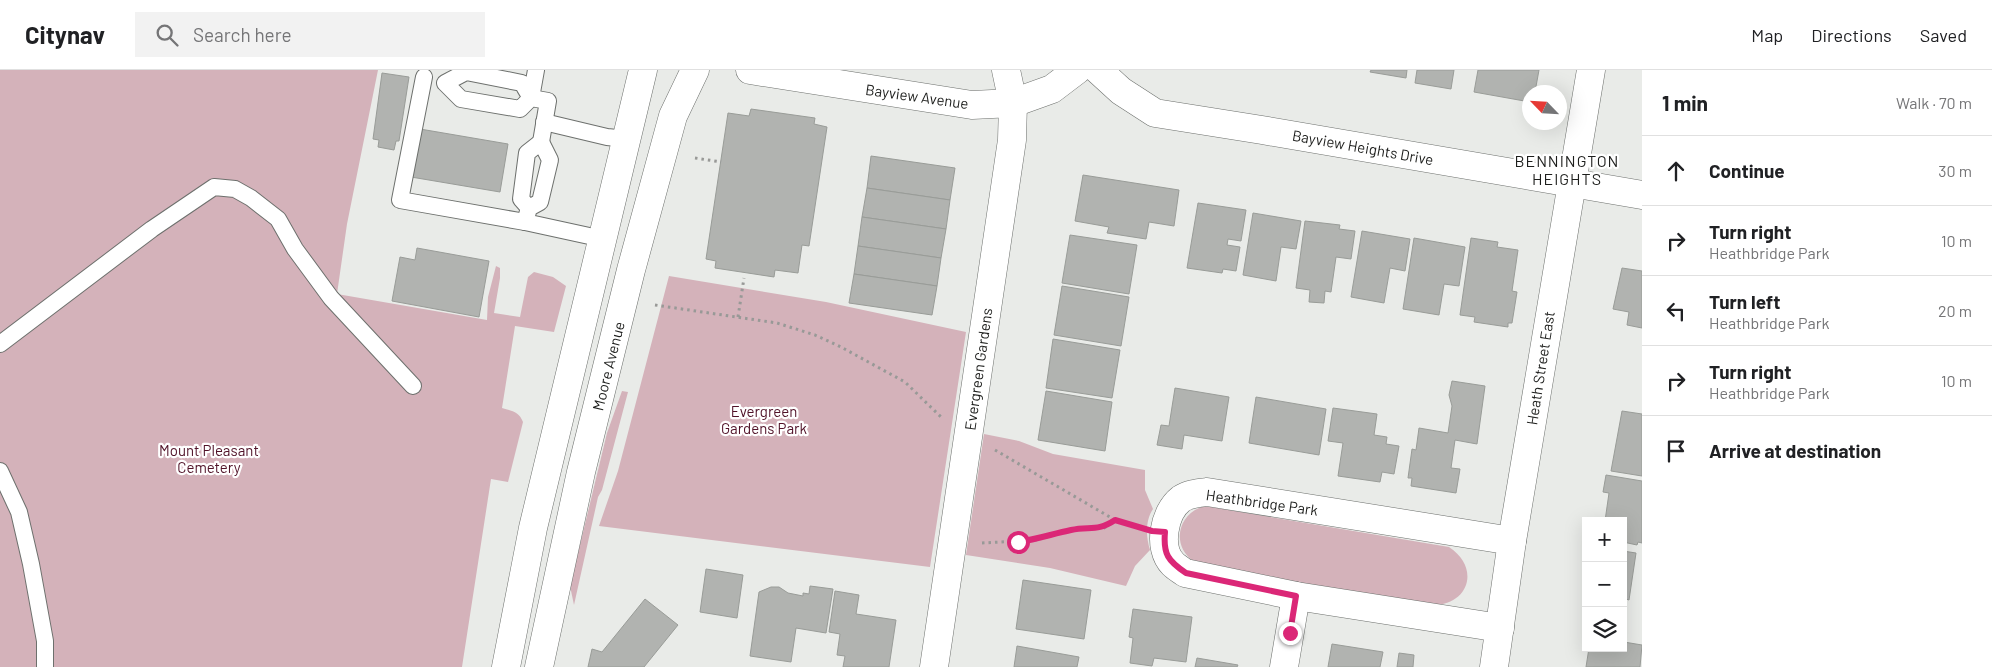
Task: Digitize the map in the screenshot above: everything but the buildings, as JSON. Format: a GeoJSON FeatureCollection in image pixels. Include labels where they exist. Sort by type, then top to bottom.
{"type":"FeatureCollection","features":[{"type":"Feature","properties":{"kind":"street"},"geometry":{"type":"LineString","coordinates":[[506,667],[533,528],[643,70]]}},
{"type":"Feature","properties":{"kind":"street","name":"Moore Avenue"},"geometry":{"type":"LineString","coordinates":[[539,667],[581,472],[624,302],[674,116],[696,70]]}},
{"type":"Feature","properties":{"kind":"street","name":"Bayview Avenue"},"geometry":{"type":"LineString","coordinates":[[750,70],[972,105],[1012,103],[1052,89],[1077,70]]}},
{"type":"Feature","properties":{"kind":"street","name":"Evergreen Gardens"},"geometry":{"type":"LineString","coordinates":[[934,667],[1012,140],[1012,103],[1006,70]]}},
{"type":"Feature","properties":{"kind":"street","name":"Bayview Heights Drive"},"geometry":{"type":"LineString","coordinates":[[1098,70],[1121,91],[1155,114],[1642,194]]}},
{"type":"Feature","properties":{"kind":"street","name":"Heath Street East"},"geometry":{"type":"LineString","coordinates":[[1494,667],[1512,542],[1591,70]]}},
{"type":"Feature","properties":{"kind":"street"},"geometry":{"type":"LineString","coordinates":[[590,294],[624,302]]}},
{"type":"Feature","properties":{"kind":"street","name":"Heathbridge Park"},"geometry":{"type":"LineString","coordinates":[[1500,628],[1296,596],[1186,573],[1172,564],[1167,555],[1164,543],[1165,532],[1172,508],[1181,499],[1195,493],[1207,492],[1512,542]]}},
{"type":"Feature","properties":{"kind":"street"},"geometry":{"type":"LineString","coordinates":[[1284,667],[1296,596]]}},
{"type":"Feature","properties":{"kind":"lane"},"geometry":{"type":"LineString","coordinates":[[536,70],[531,98],[520,109],[461,99],[445,83],[424,74],[400,200],[527,215],[603,239]]}},
{"type":"Feature","properties":{"kind":"lane"},"geometry":{"type":"LineString","coordinates":[[445,83],[466,72],[522,82],[531,98]]}},
{"type":"Feature","properties":{"kind":"lane"},"geometry":{"type":"LineString","coordinates":[[527,215],[540,202],[550,160],[541,142],[548,101],[531,98]]}},
{"type":"Feature","properties":{"kind":"lane"},"geometry":{"type":"LineString","coordinates":[[544,122],[606,137],[627,139]]}},
{"type":"Feature","properties":{"kind":"lane"},"geometry":{"type":"LineString","coordinates":[[527,215],[521,199],[527,153],[541,142]]}},
{"type":"Feature","properties":{"kind":"lane"},"geometry":{"type":"LineString","coordinates":[[0,344],[152,230],[214,187],[228,188],[235,189],[251,198],[278,219],[295,249],[331,298],[413,386]]}},
{"type":"Feature","properties":{"kind":"lane"},"geometry":{"type":"LineString","coordinates":[[0,471],[19,512],[31,564],[45,641],[45,667]]}},
{"type":"Feature","properties":{"kind":"path"},"geometry":{"type":"LineString","coordinates":[[695,158],[721,162]]}},
{"type":"Feature","properties":{"kind":"path"},"geometry":{"type":"LineString","coordinates":[[738,317],[744,278]]}},
{"type":"Feature","properties":{"kind":"path"},"geometry":{"type":"LineString","coordinates":[[656,305],[789,325],[841,347],[905,382],[939,416],[1115,520],[1152,531],[1165,532]]}},
{"type":"Feature","properties":{"kind":"path"},"geometry":{"type":"LineString","coordinates":[[952,544],[1036,540],[1071,530],[1104,528],[1115,520]]}},
{"type":"Feature","properties":{"kind":"green space","name":"Mount Pleasant Cemetery"},"geometry":{"type":"Polygon","coordinates":[[[0,70],[378,70],[347,224],[337,294],[487,320],[488,297],[496,266],[500,268],[500,278],[494,313],[520,317],[528,277],[534,272],[553,277],[566,286],[554,332],[515,326],[502,408],[517,414],[523,422],[508,482],[491,479],[462,667],[0,667],[0,70]]]}},
{"type":"Feature","properties":{"kind":"green space","name":"Evergreen Gardens Park"},"geometry":{"type":"Polygon","coordinates":[[[669,276],[826,302],[966,332],[930,567],[599,526],[618,471],[669,276]]]}},
{"type":"Feature","properties":{"kind":"green space"},"geometry":{"type":"Polygon","coordinates":[[[622,391],[628,392],[602,490],[598,497],[574,605],[570,586],[607,433],[622,391]]]}},
{"type":"Feature","properties":{"kind":"green space"},"geometry":{"type":"Polygon","coordinates":[[[984,434],[1019,441],[1053,454],[1145,470],[1145,490],[1153,509],[1147,529],[1150,550],[1135,566],[1126,586],[1050,568],[966,555],[984,434]]]}},
{"type":"Feature","properties":{"kind":"green space"},"geometry":{"type":"Polygon","coordinates":[[[1205,506],[1449,547],[1465,565],[1466,584],[1462,593],[1454,599],[1444,604],[1431,605],[1212,568],[1193,561],[1186,554],[1180,538],[1181,529],[1189,515],[1196,509],[1205,506]]]}},
{"type":"Feature","properties":{"kind":"district","name":"BENNINGTON HEIGHTS"},"geometry":{"type":"Point","coordinates":[1567,169]}},
{"type":"Feature","properties":{"kind":"route"},"geometry":{"type":"LineString","coordinates":[[1018,542],[1036,540],[1081,528],[1104,528],[1115,520],[1152,531],[1165,532],[1164,543],[1167,555],[1172,564],[1186,573],[1296,596],[1290,633]]}}]}
